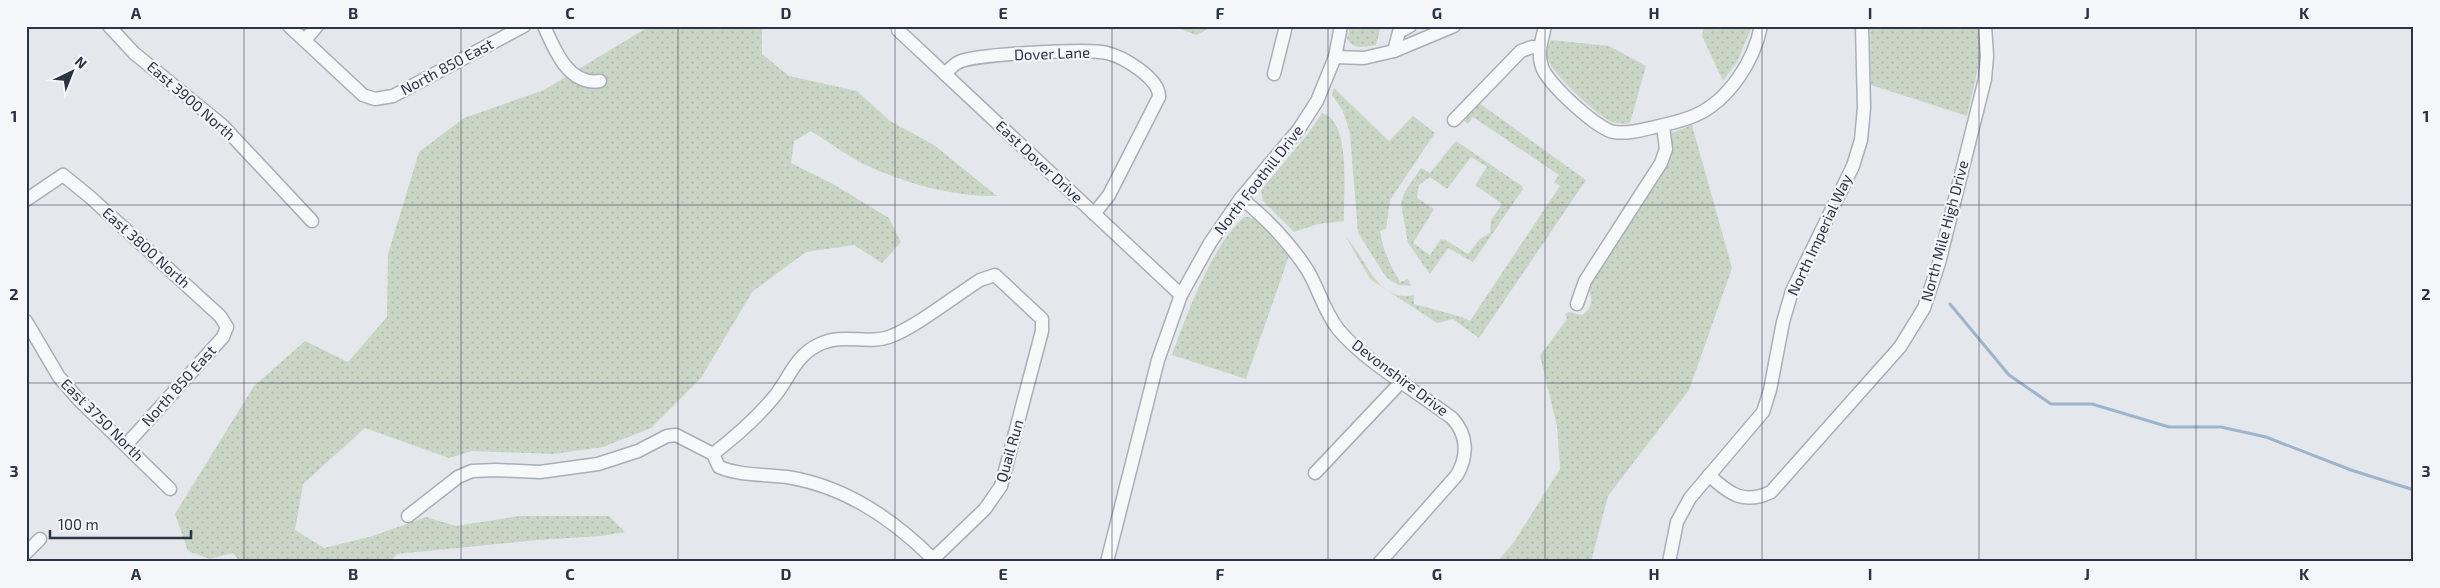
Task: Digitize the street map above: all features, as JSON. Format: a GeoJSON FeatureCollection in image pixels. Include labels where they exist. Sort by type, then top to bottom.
{"type":"FeatureCollection","features":[{"type":"Feature","properties":{"kind":"street","name":"East 3900 North"},"geometry":{"type":"LineString","coordinates":[[109,26],[134,53],[223,126],[312,221]]}},
{"type":"Feature","properties":{"kind":"street"},"geometry":{"type":"LineString","coordinates":[[289,26],[305,40],[317,26]]}},
{"type":"Feature","properties":{"kind":"street","name":"North 850 East"},"geometry":{"type":"LineString","coordinates":[[305,40],[367,97],[384,99],[393,96],[524,26]]}},
{"type":"Feature","properties":{"kind":"street"},"geometry":{"type":"LineString","coordinates":[[544,26],[571,73],[589,83],[600,81]]}},
{"type":"Feature","properties":{"kind":"street"},"geometry":{"type":"LineString","coordinates":[[1274,74],[1286,26]]}},
{"type":"Feature","properties":{"kind":"street","name":"North Foothill Drive"},"geometry":{"type":"LineString","coordinates":[[1107,562],[1158,360],[1181,295],[1210,244],[1241,198],[1299,129],[1317,101],[1335,57],[1341,26]]}},
{"type":"Feature","properties":{"kind":"street"},"geometry":{"type":"LineString","coordinates":[[1394,50],[1399,32],[1410,26]]}},
{"type":"Feature","properties":{"kind":"street"},"geometry":{"type":"LineString","coordinates":[[1335,57],[1364,58],[1394,50],[1454,26]]}},
{"type":"Feature","properties":{"kind":"street"},"geometry":{"type":"LineString","coordinates":[[1545,26],[1539,48],[1542,68],[1550,81],[1601,127],[1612,132],[1630,133],[1663,126],[1697,115],[1723,96],[1744,69],[1754,52],[1762,26]]}},
{"type":"Feature","properties":{"kind":"street","name":"North Imperial Way"},"geometry":{"type":"LineString","coordinates":[[1669,562],[1674,533],[1682,511],[1709,475],[1763,412],[1770,390],[1782,322],[1792,291],[1853,166],[1861,140],[1864,108],[1862,26]]}},
{"type":"Feature","properties":{"kind":"street","name":"North Mile High Drive"},"geometry":{"type":"LineString","coordinates":[[1709,475],[1726,491],[1742,497],[1758,498],[1771,492],[1900,347],[1924,308],[1939,263],[1985,79],[1987,56],[1985,26]]}},
{"type":"Feature","properties":{"kind":"street","name":"East Dover Drive"},"geometry":{"type":"LineString","coordinates":[[898,30],[1181,295]]}},
{"type":"Feature","properties":{"kind":"street"},"geometry":{"type":"LineString","coordinates":[[1454,120],[1521,51],[1532,47],[1539,48]]}},
{"type":"Feature","properties":{"kind":"street","name":"Dover Lane"},"geometry":{"type":"LineString","coordinates":[[944,74],[959,62],[976,58],[1076,51],[1107,52],[1131,63],[1155,83],[1160,91],[1159,97],[1108,195],[1094,214]]}},
{"type":"Feature","properties":{"kind":"street"},"geometry":{"type":"LineString","coordinates":[[1577,304],[1585,281],[1661,163],[1666,149],[1663,126]]}},
{"type":"Feature","properties":{"kind":"street","name":"East 3800 North"},"geometry":{"type":"LineString","coordinates":[[26,200],[62,175],[90,197],[213,310],[225,325]]}},
{"type":"Feature","properties":{"kind":"street","name":"Devonshire Drive"},"geometry":{"type":"LineString","coordinates":[[1241,198],[1263,216],[1290,246],[1308,272],[1325,308],[1338,329],[1360,350],[1456,423],[1464,440],[1464,460],[1457,475],[1380,562]]}},
{"type":"Feature","properties":{"kind":"street","name":"Quail Run"},"geometry":{"type":"LineString","coordinates":[[713,454],[759,415],[802,356],[818,345],[850,337],[868,340],[889,337],[980,280],[994,275],[1042,319],[1042,331],[1001,486],[985,509],[931,560]]}},
{"type":"Feature","properties":{"kind":"street","name":"East 3750 North"},"geometry":{"type":"LineString","coordinates":[[26,321],[59,377],[79,400],[170,489]]}},
{"type":"Feature","properties":{"kind":"street","name":"North 850 East"},"geometry":{"type":"LineString","coordinates":[[126,445],[223,337],[227,327],[225,325]]}},
{"type":"Feature","properties":{"kind":"street"},"geometry":{"type":"LineString","coordinates":[[1315,473],[1402,381]]}},
{"type":"Feature","properties":{"kind":"street"},"geometry":{"type":"LineString","coordinates":[[408,516],[458,477],[472,472],[496,470],[540,472],[598,464],[638,451],[667,436],[676,434],[713,454],[719,467],[735,474],[788,477],[850,495],[895,525],[931,560]]}},
{"type":"Feature","properties":{"kind":"street"},"geometry":{"type":"LineString","coordinates":[[26,553],[40,539]]}},
{"type":"Feature","properties":{"kind":"green space"},"geometry":{"type":"Polygon","coordinates":[[[650,26],[762,26],[762,54],[789,76],[857,91],[890,121],[934,145],[997,196],[964,194],[912,183],[879,171],[857,160],[811,131],[794,141],[791,163],[833,184],[889,218],[901,242],[882,263],[854,245],[806,252],[752,292],[701,378],[651,428],[603,447],[553,454],[472,451],[449,458],[365,428],[303,484],[295,530],[324,548],[373,536],[426,517],[456,526],[519,516],[609,516],[625,532],[601,536],[537,540],[397,554],[390,562],[240,562],[233,553],[210,559],[188,551],[175,514],[254,386],[305,341],[348,362],[387,317],[388,254],[419,152],[464,118],[544,90],[650,26]]]}},
{"type":"Feature","properties":{"kind":"green space"},"geometry":{"type":"Polygon","coordinates":[[[1173,26],[1214,26],[1196,35],[1173,26]]]}},
{"type":"Feature","properties":{"kind":"green space"},"geometry":{"type":"Polygon","coordinates":[[[1350,26],[1381,26],[1376,45],[1360,47],[1353,45],[1347,39],[1350,26]]]}},
{"type":"Feature","properties":{"kind":"green space"},"geometry":{"type":"Polygon","coordinates":[[[1704,26],[1752,26],[1737,62],[1723,81],[1702,36],[1704,26]]]}},
{"type":"Feature","properties":{"kind":"green space"},"geometry":{"type":"Polygon","coordinates":[[[1870,26],[1978,26],[1980,59],[1967,116],[1871,85],[1870,26]]]}},
{"type":"Feature","properties":{"kind":"green space"},"geometry":{"type":"Polygon","coordinates":[[[1551,40],[1609,46],[1646,66],[1630,123],[1608,120],[1567,85],[1549,62],[1547,51],[1551,40]]]}},
{"type":"Feature","properties":{"kind":"green space"},"geometry":{"type":"Polygon","coordinates":[[[1334,88],[1389,141],[1413,116],[1435,133],[1390,200],[1386,229],[1380,231],[1385,251],[1396,276],[1400,282],[1408,279],[1411,286],[1398,285],[1386,277],[1358,233],[1350,134],[1343,111],[1332,95],[1334,88]]]}},
{"type":"Feature","properties":{"kind":"green space"},"geometry":{"type":"Polygon","coordinates":[[[1479,103],[1586,180],[1479,338],[1453,319],[1437,323],[1370,279],[1346,237],[1381,286],[1401,296],[1414,295],[1414,304],[1462,317],[1470,321],[1560,186],[1554,182],[1559,175],[1473,117],[1468,124],[1464,121],[1479,103]]]}},
{"type":"Feature","properties":{"kind":"green space"},"geometry":{"type":"Polygon","coordinates":[[[1322,113],[1332,119],[1342,144],[1345,178],[1344,221],[1318,224],[1294,232],[1263,201],[1261,190],[1307,135],[1322,113]]]}},
{"type":"Feature","properties":{"kind":"green space"},"geometry":{"type":"Polygon","coordinates":[[[1692,125],[1732,268],[1689,390],[1608,496],[1591,562],[1497,562],[1514,542],[1560,469],[1557,426],[1540,356],[1567,319],[1565,314],[1569,312],[1582,315],[1590,306],[1591,296],[1588,287],[1666,165],[1672,151],[1672,133],[1692,125]]]}},
{"type":"Feature","properties":{"kind":"green space"},"geometry":{"type":"Polygon","coordinates":[[[1456,141],[1522,186],[1523,189],[1473,262],[1448,248],[1430,274],[1408,243],[1401,204],[1404,193],[1421,168],[1430,173],[1456,141]],[[1471,157],[1447,189],[1430,177],[1419,185],[1417,198],[1434,209],[1413,243],[1430,255],[1441,239],[1443,241],[1444,239],[1468,254],[1480,239],[1490,233],[1491,220],[1502,204],[1475,185],[1487,167],[1471,157]]]}},
{"type":"Feature","properties":{"kind":"green space"},"geometry":{"type":"Polygon","coordinates":[[[1244,217],[1252,218],[1265,225],[1289,256],[1246,379],[1172,355],[1201,282],[1221,245],[1244,217]]]}},
{"type":"Feature","properties":{"kind":"waterway"},"geometry":{"type":"LineString","coordinates":[[1950,304],[2009,375],[2051,404],[2092,404],[2169,427],[2221,427],[2266,437],[2351,470],[2414,490]]}}]}
